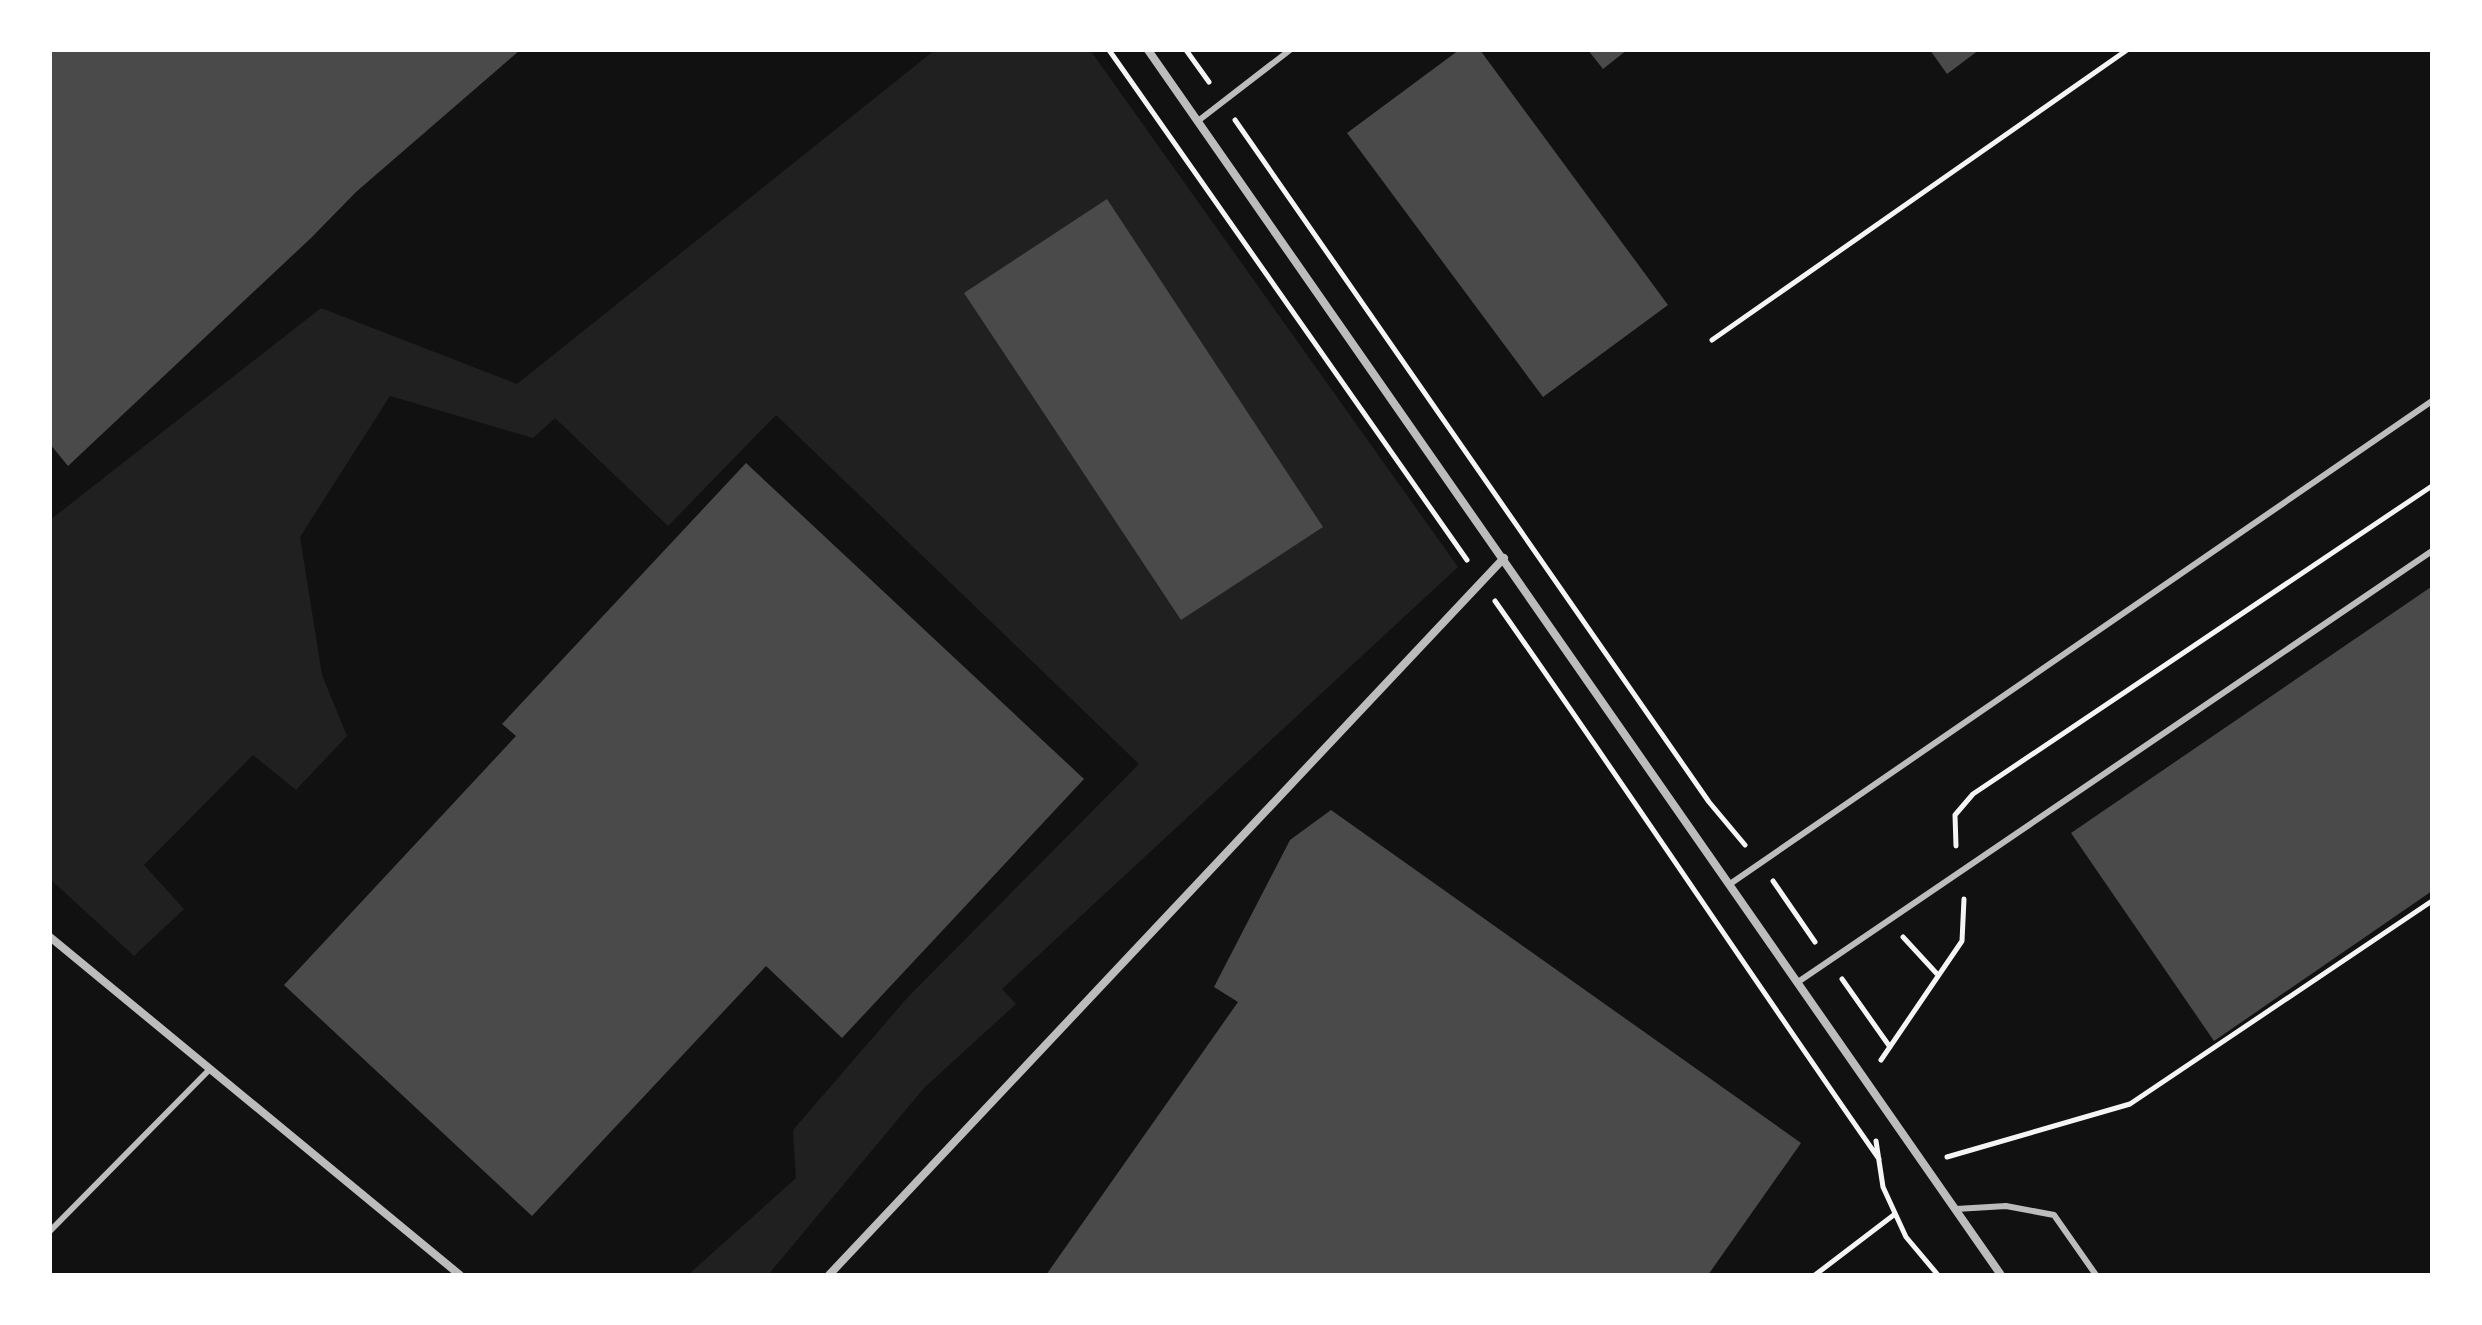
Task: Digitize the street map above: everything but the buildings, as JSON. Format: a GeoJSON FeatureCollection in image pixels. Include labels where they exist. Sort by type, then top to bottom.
{"type":"FeatureCollection","features":[{"type":"Feature","properties":{"kind":"street"},"geometry":{"type":"LineString","coordinates":[[1148,50],[2001,1275]]}},
{"type":"Feature","properties":{"kind":"street"},"geometry":{"type":"LineString","coordinates":[[829,1275],[1504,558]]}},
{"type":"Feature","properties":{"kind":"street"},"geometry":{"type":"LineString","coordinates":[[50,937],[460,1275]]}},
{"type":"Feature","properties":{"kind":"lane"},"geometry":{"type":"LineString","coordinates":[[1198,121],[1290,50]]}},
{"type":"Feature","properties":{"kind":"lane"},"geometry":{"type":"LineString","coordinates":[[1730,884],[2432,401]]}},
{"type":"Feature","properties":{"kind":"lane"},"geometry":{"type":"LineString","coordinates":[[1798,982],[2432,551]]}},
{"type":"Feature","properties":{"kind":"lane"},"geometry":{"type":"LineString","coordinates":[[50,1231],[210,1069]]}},
{"type":"Feature","properties":{"kind":"lane"},"geometry":{"type":"LineString","coordinates":[[1955,1209],[2006,1206],[2054,1215],[2096,1275]]}},
{"type":"Feature","properties":{"kind":"path"},"geometry":{"type":"LineString","coordinates":[[1186,50],[1709,802],[1760,864],[1890,1047]]}},
{"type":"Feature","properties":{"kind":"path"},"geometry":{"type":"LineString","coordinates":[[1712,340],[2127,50]]}},
{"type":"Feature","properties":{"kind":"path"},"geometry":{"type":"LineString","coordinates":[[1924,1164],[2130,1104],[2432,901]]}},
{"type":"Feature","properties":{"kind":"path"},"geometry":{"type":"LineString","coordinates":[[1888,920],[1938,975]]}},
{"type":"Feature","properties":{"kind":"path"},"geometry":{"type":"LineString","coordinates":[[1879,1159],[1883,1187],[1906,1237],[1938,1275]]}},
{"type":"Feature","properties":{"kind":"path"},"geometry":{"type":"LineString","coordinates":[[1815,1275],[1895,1214]]}},
{"type":"Feature","properties":{"kind":"shaded area"},"geometry":{"type":"Polygon","coordinates":[[[935,50],[1090,50],[1458,567],[1002,989],[1016,1004],[924,1088],[768,1275],[688,1275],[796,1178],[793,1130],[908,997],[1139,764],[776,415],[668,526],[555,418],[533,438],[390,396],[300,537],[322,675],[347,736],[296,790],[253,755],[144,865],[184,909],[134,956],[50,879],[50,520],[321,308],[517,384],[935,50]]]}}]}
